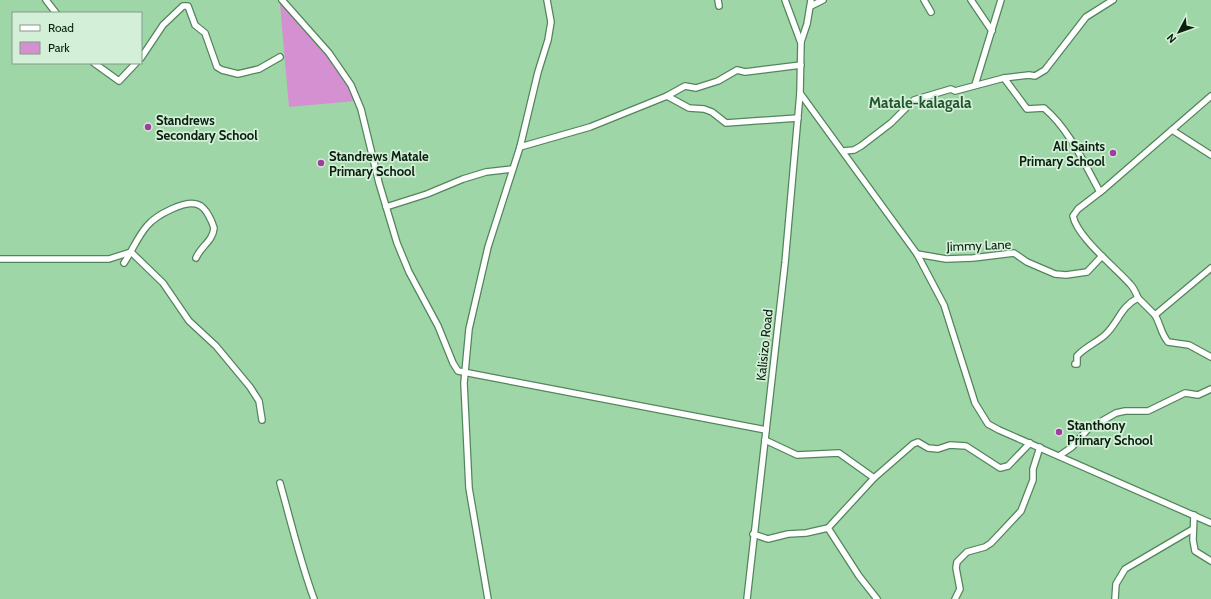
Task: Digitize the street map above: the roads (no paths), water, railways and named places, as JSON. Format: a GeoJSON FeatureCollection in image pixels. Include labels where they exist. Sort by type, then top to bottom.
{"type":"FeatureCollection","features":[{"type":"Feature","properties":{"kind":"street"},"geometry":{"type":"LineString","coordinates":[[46,0],[55,12]]}},
{"type":"Feature","properties":{"kind":"street"},"geometry":{"type":"LineString","coordinates":[[282,0],[328,54],[350,85],[361,109],[386,207],[408,272],[438,326],[453,363],[458,370],[766,430]]}},
{"type":"Feature","properties":{"kind":"street"},"geometry":{"type":"LineString","coordinates":[[488,599],[469,488],[465,372],[469,329],[488,247],[520,147],[538,72],[548,40],[551,22],[547,0]]}},
{"type":"Feature","properties":{"kind":"street"},"geometry":{"type":"LineString","coordinates":[[785,0],[801,43]]}},
{"type":"Feature","properties":{"kind":"street"},"geometry":{"type":"LineString","coordinates":[[801,43],[808,24],[811,3],[823,0]]}},
{"type":"Feature","properties":{"kind":"street"},"geometry":{"type":"LineString","coordinates":[[924,0],[931,12]]}},
{"type":"Feature","properties":{"kind":"street"},"geometry":{"type":"LineString","coordinates":[[972,0],[992,31]]}},
{"type":"Feature","properties":{"kind":"street"},"geometry":{"type":"LineString","coordinates":[[976,85],[1001,0]]}},
{"type":"Feature","properties":{"kind":"street"},"geometry":{"type":"LineString","coordinates":[[843,151],[854,150],[861,146],[891,123],[914,100],[951,89],[955,91],[1004,78],[1040,75],[1086,17],[1113,0]]}},
{"type":"Feature","properties":{"kind":"street"},"geometry":{"type":"LineString","coordinates":[[142,56],[163,25],[183,6],[188,6],[195,25],[205,33],[217,67],[222,70],[238,74],[259,69],[280,57]]}},
{"type":"Feature","properties":{"kind":"street","name":"Kalisizo Road"},"geometry":{"type":"LineString","coordinates":[[747,599],[798,118],[801,43]]}},
{"type":"Feature","properties":{"kind":"street"},"geometry":{"type":"LineString","coordinates":[[95,64],[119,81],[135,64]]}},
{"type":"Feature","properties":{"kind":"street"},"geometry":{"type":"LineString","coordinates":[[520,147],[590,127],[667,96],[685,86],[696,88],[718,81],[737,70],[745,72],[801,66]]}},
{"type":"Feature","properties":{"kind":"street"},"geometry":{"type":"LineString","coordinates":[[1004,78],[1027,109],[1044,108],[1051,114],[1079,153],[1100,192]]}},
{"type":"Feature","properties":{"kind":"street"},"geometry":{"type":"LineString","coordinates":[[800,93],[917,254],[944,305],[975,403],[982,417],[993,428],[1030,442],[1211,523]]}},
{"type":"Feature","properties":{"kind":"street"},"geometry":{"type":"LineString","coordinates":[[667,96],[689,108],[704,109],[712,112],[726,123],[798,118]]}},
{"type":"Feature","properties":{"kind":"street"},"geometry":{"type":"LineString","coordinates":[[1211,96],[1100,192],[1078,209],[1073,216],[1074,224],[1102,256],[1131,285],[1138,298],[1155,315],[1159,322],[1158,325],[1160,331],[1168,342],[1189,345],[1211,357]]}},
{"type":"Feature","properties":{"kind":"street"},"geometry":{"type":"LineString","coordinates":[[1172,130],[1211,155]]}},
{"type":"Feature","properties":{"kind":"street"},"geometry":{"type":"LineString","coordinates":[[386,207],[427,194],[463,179],[486,172],[512,170]]}},
{"type":"Feature","properties":{"kind":"street"},"geometry":{"type":"LineString","coordinates":[[124,263],[146,227],[157,216],[165,211],[194,203],[202,207],[214,228],[211,238],[201,247],[196,258]]}},
{"type":"Feature","properties":{"kind":"street"},"geometry":{"type":"LineString","coordinates":[[0,260],[109,259],[131,252]]}},
{"type":"Feature","properties":{"kind":"street"},"geometry":{"type":"LineString","coordinates":[[131,252],[162,283],[189,321],[216,346],[250,387],[260,401],[262,420]]}},
{"type":"Feature","properties":{"kind":"street","name":"Jimmy Lane"},"geometry":{"type":"LineString","coordinates":[[917,254],[946,259],[973,258],[1014,253],[1027,262],[1055,274],[1066,275],[1087,272],[1102,256]]}},
{"type":"Feature","properties":{"kind":"street"},"geometry":{"type":"LineString","coordinates":[[1155,315],[1211,268]]}},
{"type":"Feature","properties":{"kind":"street"},"geometry":{"type":"LineString","coordinates":[[1075,364],[1080,353],[1105,335],[1112,327],[1122,310],[1138,298]]}},
{"type":"Feature","properties":{"kind":"street"},"geometry":{"type":"LineString","coordinates":[[1060,456],[1072,447],[1088,429],[1116,413],[1125,411],[1148,411],[1179,396],[1192,393],[1198,395],[1211,389]]}},
{"type":"Feature","properties":{"kind":"street"},"geometry":{"type":"LineString","coordinates":[[765,440],[797,455],[839,453],[874,478]]}},
{"type":"Feature","properties":{"kind":"street"},"geometry":{"type":"LineString","coordinates":[[753,534],[768,539],[788,534],[806,533],[828,528],[874,478],[913,444],[918,442],[928,448],[950,445],[966,446],[1000,468],[1008,466],[1030,442]]}},
{"type":"Feature","properties":{"kind":"street"},"geometry":{"type":"LineString","coordinates":[[955,599],[960,589],[956,568],[957,562],[967,552],[985,547],[991,543],[1021,511],[1033,480],[1033,469],[1040,447]]}},
{"type":"Feature","properties":{"kind":"street"},"geometry":{"type":"LineString","coordinates":[[280,483],[294,530],[299,558],[314,599]]}},
{"type":"Feature","properties":{"kind":"street"},"geometry":{"type":"LineString","coordinates":[[1194,515],[1193,540],[1195,551],[1211,561]]}},
{"type":"Feature","properties":{"kind":"street"},"geometry":{"type":"LineString","coordinates":[[828,528],[859,576],[877,599]]}},
{"type":"Feature","properties":{"kind":"street"},"geometry":{"type":"LineString","coordinates":[[1115,599],[1116,584],[1125,569],[1193,529]]}},
{"type":"Feature","properties":{"kind":"place","name":"Standrews Secondary School"},"geometry":{"type":"Point","coordinates":[148,127]}},
{"type":"Feature","properties":{"kind":"place","name":"All Saints Primary School"},"geometry":{"type":"Point","coordinates":[1113,153]}},
{"type":"Feature","properties":{"kind":"place","name":"Standrews Matale Primary School"},"geometry":{"type":"Point","coordinates":[321,163]}},
{"type":"Feature","properties":{"kind":"place","name":"Stanthony Primary School"},"geometry":{"type":"Point","coordinates":[1059,432]}},
{"type":"Feature","properties":{"kind":"district","name":"Matale-kalagala"},"geometry":{"type":"Point","coordinates":[920,103]}}]}
